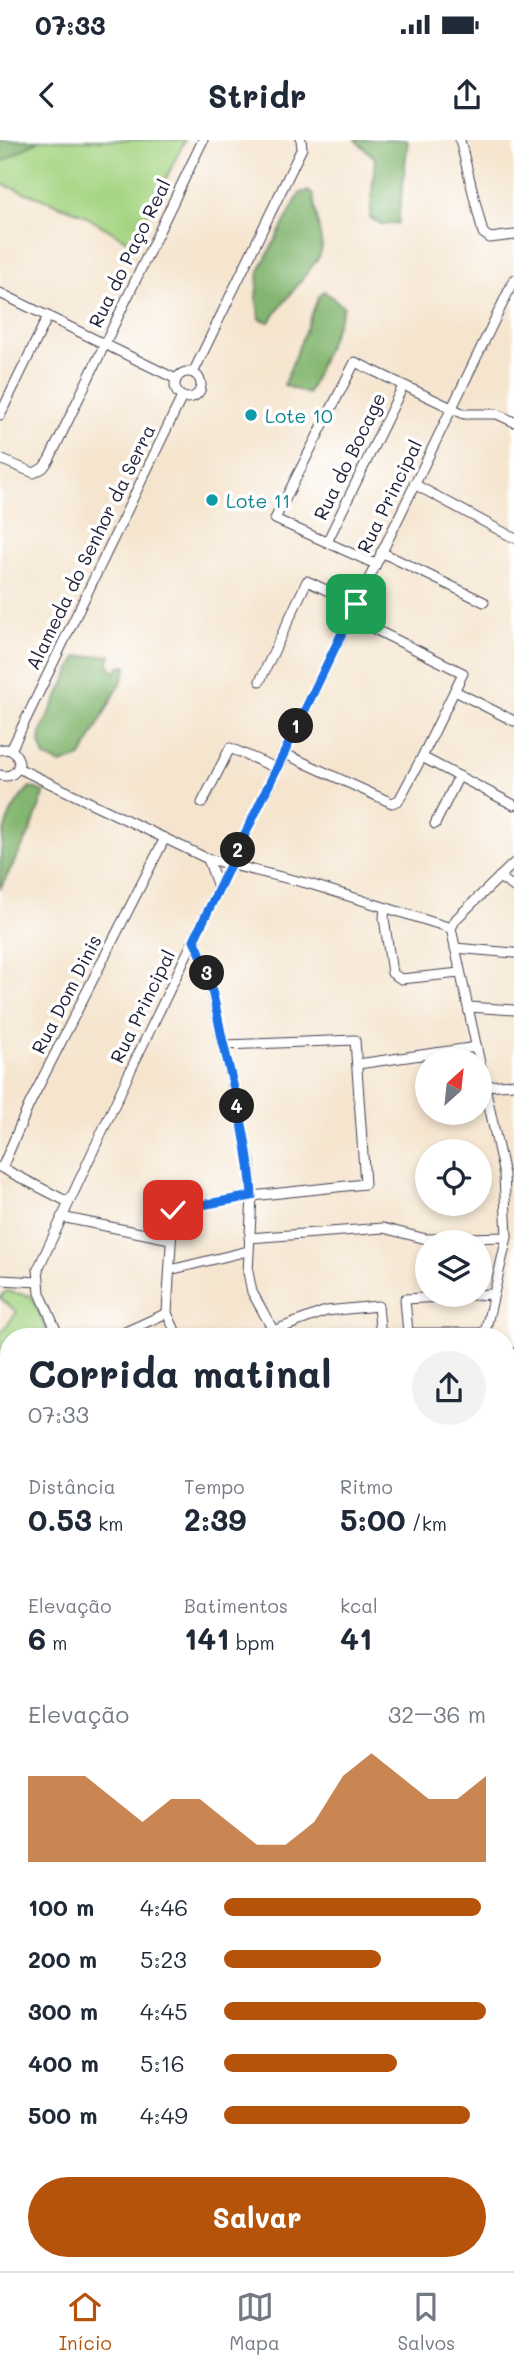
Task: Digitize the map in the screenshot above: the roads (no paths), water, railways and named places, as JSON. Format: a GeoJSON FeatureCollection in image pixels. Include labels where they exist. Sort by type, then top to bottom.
{"type":"FeatureCollection","features":[{"type":"Feature","properties":{"kind":"street","name":"Rua do Paço Real"},"geometry":{"type":"LineString","coordinates":[[0,459],[34,473],[43,468],[49,460],[203,140]]}},
{"type":"Feature","properties":{"kind":"street"},"geometry":{"type":"LineString","coordinates":[[193,373],[302,148],[301,140]]}},
{"type":"Feature","properties":{"kind":"street"},"geometry":{"type":"LineString","coordinates":[[460,140],[482,233],[490,238],[514,235]]}},
{"type":"Feature","properties":{"kind":"street","name":"Rua Principal"},"geometry":{"type":"LineString","coordinates":[[39,1282],[38,1269],[68,1202],[514,280]]}},
{"type":"Feature","properties":{"kind":"street","name":"Rua do Paço Real"},"geometry":{"type":"LineString","coordinates":[[0,293],[176,379]]}},
{"type":"Feature","properties":{"kind":"street"},"geometry":{"type":"LineString","coordinates":[[0,415],[48,316]]}},
{"type":"Feature","properties":{"kind":"street"},"geometry":{"type":"LineString","coordinates":[[375,564],[275,519],[355,362],[464,414],[498,414],[514,422]]}},
{"type":"Feature","properties":{"kind":"street"},"geometry":{"type":"LineString","coordinates":[[184,373],[193,373],[200,381],[200,391],[192,398],[182,397],[175,389],[176,379],[184,373]]}},
{"type":"Feature","properties":{"kind":"street","name":"Rua do Bocage"},"geometry":{"type":"LineString","coordinates":[[327,542],[403,386]]}},
{"type":"Feature","properties":{"kind":"street","name":"Alameda do Senhor da Serra"},"geometry":{"type":"LineString","coordinates":[[11,750],[182,397]]}},
{"type":"Feature","properties":{"kind":"street"},"geometry":{"type":"LineString","coordinates":[[414,484],[514,538]]}},
{"type":"Feature","properties":{"kind":"street"},"geometry":{"type":"LineString","coordinates":[[381,552],[484,601]]}},
{"type":"Feature","properties":{"kind":"street"},"geometry":{"type":"LineString","coordinates":[[260,681],[307,581],[356,604]]}},
{"type":"Feature","properties":{"kind":"street"},"geometry":{"type":"LineString","coordinates":[[284,753],[392,803],[399,800],[455,691],[463,673],[350,617]]}},
{"type":"Feature","properties":{"kind":"street"},"geometry":{"type":"LineString","coordinates":[[455,691],[514,721]]}},
{"type":"Feature","properties":{"kind":"street"},"geometry":{"type":"LineString","coordinates":[[202,803],[230,748],[276,768]]}},
{"type":"Feature","properties":{"kind":"street"},"geometry":{"type":"LineString","coordinates":[[0,750],[11,750],[18,758],[18,768],[10,776],[0,775]]}},
{"type":"Feature","properties":{"kind":"street"},"geometry":{"type":"LineString","coordinates":[[422,757],[514,805]]}},
{"type":"Feature","properties":{"kind":"street"},"geometry":{"type":"LineString","coordinates":[[18,768],[208,859],[310,884],[451,928]]}},
{"type":"Feature","properties":{"kind":"street"},"geometry":{"type":"LineString","coordinates":[[435,824],[459,776]]}},
{"type":"Feature","properties":{"kind":"street","name":"Rua Dom Dinis"},"geometry":{"type":"LineString","coordinates":[[1,1168],[29,1105],[165,838]]}},
{"type":"Feature","properties":{"kind":"street"},"geometry":{"type":"LineString","coordinates":[[208,859],[219,890]]}},
{"type":"Feature","properties":{"kind":"street"},"geometry":{"type":"LineString","coordinates":[[358,1064],[477,1047],[451,928],[456,919],[514,863]]}},
{"type":"Feature","properties":{"kind":"street"},"geometry":{"type":"LineString","coordinates":[[499,877],[514,887]]}},
{"type":"Feature","properties":{"kind":"street"},"geometry":{"type":"LineString","coordinates":[[385,908],[392,973],[401,979],[460,973]]}},
{"type":"Feature","properties":{"kind":"street"},"geometry":{"type":"LineString","coordinates":[[194,940],[204,959],[250,1163],[252,1196],[248,1272],[252,1293],[272,1328]]}},
{"type":"Feature","properties":{"kind":"street"},"geometry":{"type":"LineString","coordinates":[[455,948],[514,953]]}},
{"type":"Feature","properties":{"kind":"street"},"geometry":{"type":"LineString","coordinates":[[468,1007],[514,1010]]}},
{"type":"Feature","properties":{"kind":"street"},"geometry":{"type":"LineString","coordinates":[[173,1210],[252,1196],[365,1184],[355,1040],[224,1045]]}},
{"type":"Feature","properties":{"kind":"street"},"geometry":{"type":"LineString","coordinates":[[492,1086],[514,1084]]}},
{"type":"Feature","properties":{"kind":"street"},"geometry":{"type":"LineString","coordinates":[[492,1112],[509,1174],[509,1231],[492,1294]]}},
{"type":"Feature","properties":{"kind":"street"},"geometry":{"type":"LineString","coordinates":[[1,1168],[68,1202]]}},
{"type":"Feature","properties":{"kind":"street"},"geometry":{"type":"LineString","coordinates":[[174,1194],[167,1313],[174,1328]]}},
{"type":"Feature","properties":{"kind":"street"},"geometry":{"type":"LineString","coordinates":[[61,1217],[170,1239]]}},
{"type":"Feature","properties":{"kind":"street"},"geometry":{"type":"LineString","coordinates":[[249,1238],[383,1228],[426,1239],[509,1231]]}},
{"type":"Feature","properties":{"kind":"street"},"geometry":{"type":"LineString","coordinates":[[170,1270],[248,1251]]}},
{"type":"Feature","properties":{"kind":"street"},"geometry":{"type":"LineString","coordinates":[[0,1280],[39,1282],[40,1293],[55,1328]]}},
{"type":"Feature","properties":{"kind":"street"},"geometry":{"type":"LineString","coordinates":[[408,1328],[405,1299],[415,1298]]}},
{"type":"Feature","properties":{"kind":"street"},"geometry":{"type":"LineString","coordinates":[[288,1328],[326,1311],[378,1306],[379,1328]]}},
{"type":"Feature","properties":{"kind":"street"},"geometry":{"type":"LineString","coordinates":[[486,1328],[490,1307]]}},
{"type":"Feature","properties":{"kind":"street"},"geometry":{"type":"LineString","coordinates":[[134,1328],[167,1313]]}},
{"type":"Feature","properties":{"kind":"place","name":"Lote 10"},"geometry":{"type":"Point","coordinates":[251,415]}},
{"type":"Feature","properties":{"kind":"place","name":"Lote 11"},"geometry":{"type":"Point","coordinates":[212,500]}}]}
